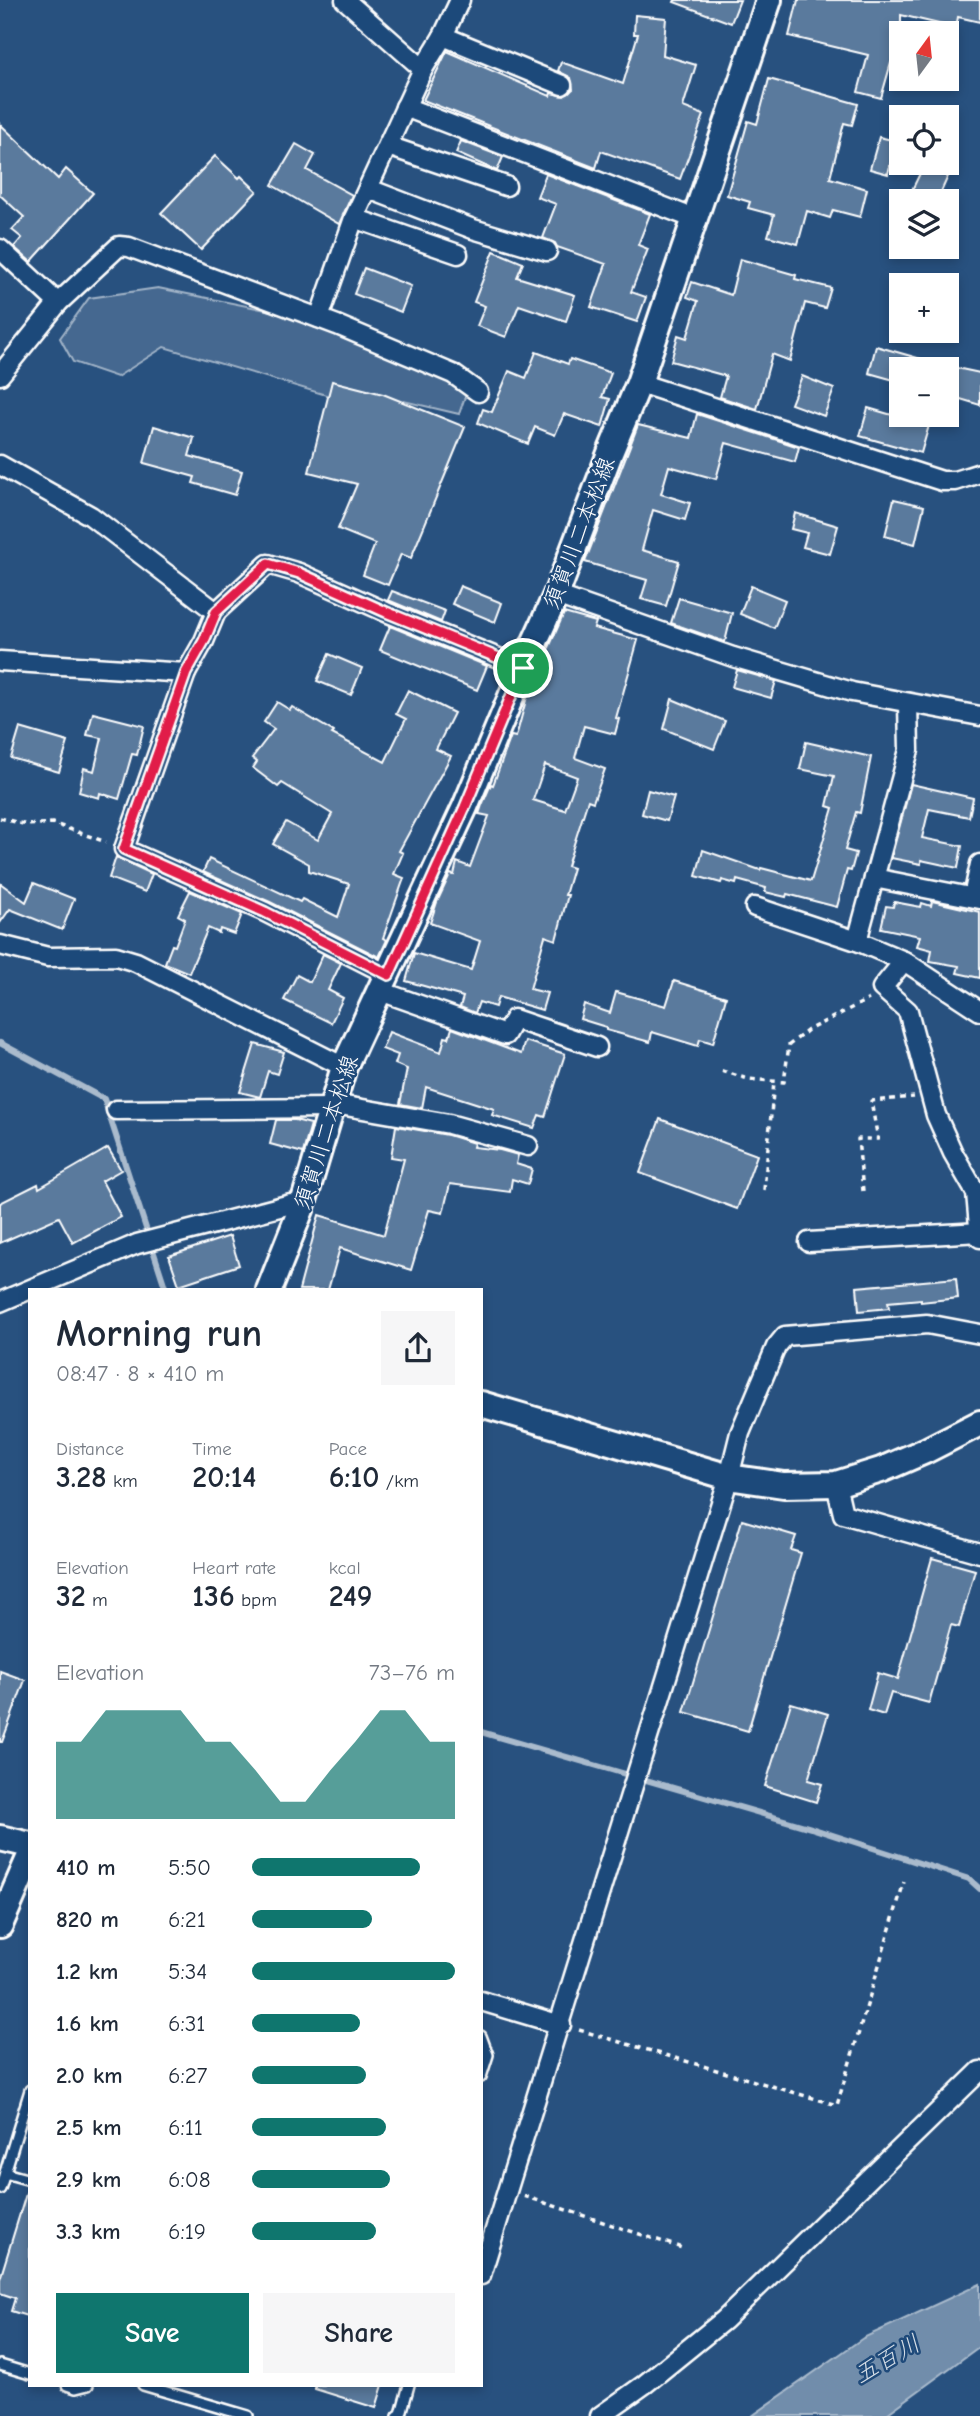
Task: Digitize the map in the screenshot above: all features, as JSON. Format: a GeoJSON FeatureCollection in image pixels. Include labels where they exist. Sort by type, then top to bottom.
{"type":"FeatureCollection","features":[{"type":"Feature","properties":{"kind":"main road","name":"須賀川二本松線"},"geometry":{"type":"LineString","coordinates":[[270,1288],[302,1207],[344,1067],[465,807],[556,595],[639,383],[769,0]]}},
{"type":"Feature","properties":{"kind":"main road"},"geometry":{"type":"LineString","coordinates":[[483,1405],[729,1477],[784,1485],[836,1484],[914,1456],[980,1423]]}},
{"type":"Feature","properties":{"kind":"main road"},"geometry":{"type":"LineString","coordinates":[[0,1838],[28,1845]]}},
{"type":"Feature","properties":{"kind":"main road"},"geometry":{"type":"LineString","coordinates":[[0,1925],[28,1861]]}},
{"type":"Feature","properties":{"kind":"street"},"geometry":{"type":"LineString","coordinates":[[345,0],[423,69]]}},
{"type":"Feature","properties":{"kind":"street"},"geometry":{"type":"LineString","coordinates":[[318,318],[354,218],[423,69],[460,0]]}},
{"type":"Feature","properties":{"kind":"street"},"geometry":{"type":"LineString","coordinates":[[443,36],[562,85]]}},
{"type":"Feature","properties":{"kind":"street"},"geometry":{"type":"LineString","coordinates":[[405,107],[695,219]]}},
{"type":"Feature","properties":{"kind":"street"},"geometry":{"type":"LineString","coordinates":[[388,146],[506,186]]}},
{"type":"Feature","properties":{"kind":"street"},"geometry":{"type":"LineString","coordinates":[[369,189],[472,229],[547,251]]}},
{"type":"Feature","properties":{"kind":"street"},"geometry":{"type":"LineString","coordinates":[[354,218],[458,254]]}},
{"type":"Feature","properties":{"kind":"street"},"geometry":{"type":"LineString","coordinates":[[0,375],[58,303],[119,246],[129,247],[318,318],[453,374],[478,393]]}},
{"type":"Feature","properties":{"kind":"street"},"geometry":{"type":"LineString","coordinates":[[0,249],[58,303]]}},
{"type":"Feature","properties":{"kind":"street"},"geometry":{"type":"LineString","coordinates":[[639,383],[942,481],[955,481],[980,473]]}},
{"type":"Feature","properties":{"kind":"street"},"geometry":{"type":"LineString","coordinates":[[0,465],[91,516],[216,612]]}},
{"type":"Feature","properties":{"kind":"street"},"geometry":{"type":"LineString","coordinates":[[523,668],[299,573],[268,564],[216,612],[186,673],[124,849],[265,912],[385,983],[505,1035],[514,1019],[597,1047]]}},
{"type":"Feature","properties":{"kind":"street"},"geometry":{"type":"LineString","coordinates":[[556,595],[733,657],[852,692],[980,716]]}},
{"type":"Feature","properties":{"kind":"street"},"geometry":{"type":"LineString","coordinates":[[0,661],[186,673]]}},
{"type":"Feature","properties":{"kind":"street"},"geometry":{"type":"LineString","coordinates":[[858,941],[909,750],[908,703]]}},
{"type":"Feature","properties":{"kind":"street"},"geometry":{"type":"LineString","coordinates":[[874,878],[976,898],[980,864]]}},
{"type":"Feature","properties":{"kind":"street"},"geometry":{"type":"LineString","coordinates":[[755,907],[858,941],[904,961],[980,1010]]}},
{"type":"Feature","properties":{"kind":"street"},"geometry":{"type":"LineString","coordinates":[[0,945],[48,957],[105,956],[136,962],[344,1067]]}},
{"type":"Feature","properties":{"kind":"street"},"geometry":{"type":"LineString","coordinates":[[904,961],[882,988],[908,1011],[936,1115],[953,1153],[976,1193],[980,1238]]}},
{"type":"Feature","properties":{"kind":"street"},"geometry":{"type":"LineString","coordinates":[[116,1110],[333,1106],[449,1124],[528,1146]]}},
{"type":"Feature","properties":{"kind":"street"},"geometry":{"type":"LineString","coordinates":[[33,1288],[137,1244],[291,1204],[302,1207]]}},
{"type":"Feature","properties":{"kind":"street"},"geometry":{"type":"LineString","coordinates":[[809,1242],[980,1232]]}},
{"type":"Feature","properties":{"kind":"street"},"geometry":{"type":"LineString","coordinates":[[0,1302],[28,1290]]}},
{"type":"Feature","properties":{"kind":"street"},"geometry":{"type":"LineString","coordinates":[[483,2269],[561,2025],[729,1477],[740,1433],[776,1347],[785,1336],[927,1324],[980,1334]]}},
{"type":"Feature","properties":{"kind":"street"},"geometry":{"type":"LineString","coordinates":[[836,1484],[843,1514],[980,1553]]}},
{"type":"Feature","properties":{"kind":"street"},"geometry":{"type":"LineString","coordinates":[[483,2002],[561,2025]]}},
{"type":"Feature","properties":{"kind":"street"},"geometry":{"type":"LineString","coordinates":[[600,2416],[645,2384],[724,2320],[980,2071]]}},
{"type":"Feature","properties":{"kind":"lane"},"geometry":{"type":"LineString","coordinates":[[483,2041],[488,2055],[483,2071]]}},
{"type":"Feature","properties":{"kind":"lane"},"geometry":{"type":"LineString","coordinates":[[0,2189],[28,2098]]}},
{"type":"Feature","properties":{"kind":"lane"},"geometry":{"type":"LineString","coordinates":[[5,2173],[28,2179]]}},
{"type":"Feature","properties":{"kind":"lane"},"geometry":{"type":"LineString","coordinates":[[0,2365],[28,2373]]}},
{"type":"Feature","properties":{"kind":"lane"},"geometry":{"type":"LineString","coordinates":[[150,2387],[248,2416]]}},
{"type":"Feature","properties":{"kind":"lane"},"geometry":{"type":"LineString","coordinates":[[398,2416],[409,2387]]}},
{"type":"Feature","properties":{"kind":"path"},"geometry":{"type":"LineString","coordinates":[[0,818],[27,825],[52,823],[124,849]]}},
{"type":"Feature","properties":{"kind":"path"},"geometry":{"type":"LineString","coordinates":[[722,1071],[748,1079],[785,1082],[789,1045],[808,1030],[865,1002],[882,988]]}},
{"type":"Feature","properties":{"kind":"path"},"geometry":{"type":"LineString","coordinates":[[764,1190],[774,1082]]}},
{"type":"Feature","properties":{"kind":"path"},"geometry":{"type":"LineString","coordinates":[[863,1191],[858,1139],[878,1139],[871,1101],[930,1095]]}},
{"type":"Feature","properties":{"kind":"path"},"geometry":{"type":"LineString","coordinates":[[561,2025],[837,2105],[904,1882]]}},
{"type":"Feature","properties":{"kind":"path"},"geometry":{"type":"LineString","coordinates":[[507,2191],[685,2249]]}},
{"type":"Feature","properties":{"kind":"shaded area"},"geometry":{"type":"Polygon","coordinates":[[[158,288],[286,314],[468,388],[459,414],[404,401],[367,434],[340,399],[164,347],[117,377],[73,362],[60,338],[89,298],[158,288]]]}},
{"type":"Feature","properties":{"kind":"water","name":"五百川"},"geometry":{"type":"Polygon","coordinates":[[[980,2284],[980,2346],[884,2416],[752,2416],[863,2338],[980,2284]]]}},
{"type":"Feature","properties":{"kind":"building"},"geometry":{"type":"Polygon","coordinates":[[[740,0],[731,23],[674,2],[740,0]]]}},
{"type":"Feature","properties":{"kind":"building"},"geometry":{"type":"Polygon","coordinates":[[[798,0],[980,0],[980,22],[958,17],[957,21],[926,21],[901,15],[901,21],[889,21],[889,70],[881,98],[858,92],[868,55],[789,36],[798,0]]]}},
{"type":"Feature","properties":{"kind":"building"},"geometry":{"type":"Polygon","coordinates":[[[635,15],[666,18],[663,55],[696,65],[683,107],[704,115],[680,179],[601,151],[596,168],[423,100],[447,51],[550,96],[551,93],[564,96],[573,89],[571,78],[558,71],[561,62],[623,84],[638,34],[634,34],[635,15]]]}},
{"type":"Feature","properties":{"kind":"building"},"geometry":{"type":"Polygon","coordinates":[[[769,79],[858,104],[852,125],[844,123],[830,178],[867,189],[860,217],[833,210],[830,218],[807,211],[798,244],[768,236],[774,215],[748,208],[750,202],[727,195],[748,121],[757,124],[769,79]]]}},
{"type":"Feature","properties":{"kind":"building"},"geometry":{"type":"Polygon","coordinates":[[[0,124],[58,179],[66,169],[93,193],[31,262],[14,247],[22,238],[12,230],[24,217],[0,195],[0,124]]]}},
{"type":"Feature","properties":{"kind":"building"},"geometry":{"type":"Polygon","coordinates":[[[879,137],[889,139],[888,174],[870,169],[879,137]]]}},
{"type":"Feature","properties":{"kind":"building"},"geometry":{"type":"Polygon","coordinates":[[[461,141],[503,157],[497,171],[456,153],[461,141]]]}},
{"type":"Feature","properties":{"kind":"building"},"geometry":{"type":"Polygon","coordinates":[[[296,144],[315,155],[307,170],[352,195],[339,224],[272,185],[296,144]]]}},
{"type":"Feature","properties":{"kind":"building"},"geometry":{"type":"Polygon","coordinates":[[[215,156],[257,191],[201,250],[161,213],[215,156]]]}},
{"type":"Feature","properties":{"kind":"building"},"geometry":{"type":"Polygon","coordinates":[[[546,174],[650,214],[638,245],[648,249],[631,292],[646,297],[637,322],[591,307],[606,264],[557,247],[555,243],[543,238],[556,204],[537,197],[546,174]]]}},
{"type":"Feature","properties":{"kind":"building"},"geometry":{"type":"Polygon","coordinates":[[[919,175],[949,175],[942,189],[912,189],[919,175]]]}},
{"type":"Feature","properties":{"kind":"building"},"geometry":{"type":"Polygon","coordinates":[[[494,251],[523,263],[517,277],[575,295],[566,321],[519,305],[506,337],[477,326],[485,306],[474,302],[494,251]]]}},
{"type":"Feature","properties":{"kind":"building"},"geometry":{"type":"Polygon","coordinates":[[[740,259],[796,275],[795,279],[831,288],[825,308],[805,303],[790,361],[772,354],[757,409],[720,397],[726,376],[671,361],[678,335],[687,338],[698,301],[687,297],[692,282],[731,295],[740,259]]]}},
{"type":"Feature","properties":{"kind":"building"},"geometry":{"type":"Polygon","coordinates":[[[364,268],[411,286],[401,312],[354,294],[364,268]]]}},
{"type":"Feature","properties":{"kind":"building"},"geometry":{"type":"Polygon","coordinates":[[[876,346],[914,357],[889,357],[889,379],[869,373],[876,346]]]}},
{"type":"Feature","properties":{"kind":"building"},"geometry":{"type":"Polygon","coordinates":[[[536,352],[568,364],[570,359],[611,373],[602,397],[610,399],[602,427],[564,414],[555,435],[535,427],[528,444],[478,423],[483,409],[492,412],[509,371],[526,378],[536,352]]]}},
{"type":"Feature","properties":{"kind":"building"},"geometry":{"type":"Polygon","coordinates":[[[959,369],[980,373],[980,405],[959,399],[959,369]]]}},
{"type":"Feature","properties":{"kind":"building"},"geometry":{"type":"Polygon","coordinates":[[[802,376],[834,389],[824,416],[791,404],[802,376]]]}},
{"type":"Feature","properties":{"kind":"building"},"geometry":{"type":"Polygon","coordinates":[[[332,381],[383,394],[465,427],[411,558],[401,554],[388,585],[363,575],[375,544],[338,529],[357,484],[309,472],[332,381]]]}},
{"type":"Feature","properties":{"kind":"building"},"geometry":{"type":"Polygon","coordinates":[[[868,408],[889,414],[889,427],[929,427],[921,453],[860,436],[868,408]]]}},
{"type":"Feature","properties":{"kind":"building"},"geometry":{"type":"Polygon","coordinates":[[[697,414],[799,447],[795,462],[726,443],[716,479],[669,466],[661,494],[690,503],[685,520],[653,510],[642,550],[679,561],[666,606],[641,599],[647,580],[585,562],[638,425],[691,438],[697,414]]]}},
{"type":"Feature","properties":{"kind":"building"},"geometry":{"type":"Polygon","coordinates":[[[154,426],[194,438],[189,456],[242,471],[235,495],[193,483],[195,477],[144,463],[154,426]]]}},
{"type":"Feature","properties":{"kind":"building"},"geometry":{"type":"Polygon","coordinates":[[[894,499],[924,506],[915,544],[885,536],[894,499]]]}},
{"type":"Feature","properties":{"kind":"building"},"geometry":{"type":"Polygon","coordinates":[[[795,513],[838,526],[830,554],[803,547],[807,533],[791,529],[795,513]]]}},
{"type":"Feature","properties":{"kind":"building"},"geometry":{"type":"Polygon","coordinates":[[[460,586],[502,603],[495,622],[452,604],[460,586]]]}},
{"type":"Feature","properties":{"kind":"building"},"geometry":{"type":"Polygon","coordinates":[[[751,586],[785,600],[774,628],[740,614],[751,586]]]}},
{"type":"Feature","properties":{"kind":"building"},"geometry":{"type":"Polygon","coordinates":[[[392,591],[445,611],[441,622],[388,600],[392,591]]]}},
{"type":"Feature","properties":{"kind":"building"},"geometry":{"type":"Polygon","coordinates":[[[679,598],[732,613],[725,642],[671,623],[679,598]]]}},
{"type":"Feature","properties":{"kind":"building"},"geometry":{"type":"Polygon","coordinates":[[[564,613],[596,622],[594,628],[638,640],[616,718],[619,719],[615,734],[584,726],[575,758],[605,769],[593,802],[588,800],[567,866],[573,868],[556,940],[545,936],[530,989],[547,993],[542,1010],[498,997],[495,1007],[479,1002],[475,1013],[460,1007],[463,997],[406,981],[414,953],[471,970],[480,941],[430,923],[450,874],[454,875],[457,862],[470,867],[489,816],[479,814],[482,805],[491,784],[493,785],[511,736],[516,737],[526,700],[564,613]],[[545,765],[533,800],[565,810],[577,777],[545,765]]]}},
{"type":"Feature","properties":{"kind":"building"},"geometry":{"type":"Polygon","coordinates":[[[390,626],[487,666],[477,690],[380,650],[390,626]]]}},
{"type":"Feature","properties":{"kind":"building"},"geometry":{"type":"Polygon","coordinates":[[[329,654],[362,668],[351,695],[317,681],[329,654]]]}},
{"type":"Feature","properties":{"kind":"building"},"geometry":{"type":"Polygon","coordinates":[[[737,670],[776,681],[771,698],[732,687],[737,670]]]}},
{"type":"Feature","properties":{"kind":"building"},"geometry":{"type":"Polygon","coordinates":[[[408,690],[454,713],[436,749],[451,756],[399,851],[403,853],[394,874],[404,878],[383,938],[387,940],[379,957],[270,902],[203,872],[209,859],[338,917],[349,884],[309,871],[309,864],[273,844],[286,822],[318,840],[332,814],[282,783],[278,787],[253,768],[257,762],[252,758],[274,729],[264,722],[277,702],[290,710],[292,707],[334,732],[332,734],[385,762],[406,719],[396,714],[408,690]]]}},
{"type":"Feature","properties":{"kind":"building"},"geometry":{"type":"Polygon","coordinates":[[[672,699],[725,721],[714,749],[664,729],[672,699]]]}},
{"type":"Feature","properties":{"kind":"building"},"geometry":{"type":"Polygon","coordinates":[[[93,713],[144,726],[137,755],[132,754],[119,799],[100,793],[99,798],[79,792],[84,768],[94,771],[102,738],[87,735],[93,713]]]}},
{"type":"Feature","properties":{"kind":"building"},"geometry":{"type":"Polygon","coordinates":[[[20,728],[68,742],[59,772],[11,758],[20,728]]]}},
{"type":"Feature","properties":{"kind":"building"},"geometry":{"type":"Polygon","coordinates":[[[806,742],[871,757],[860,813],[856,812],[845,850],[856,853],[851,871],[847,870],[837,907],[787,894],[786,897],[765,892],[766,888],[737,880],[736,884],[722,880],[721,883],[696,876],[703,850],[760,870],[761,868],[811,881],[833,808],[827,806],[834,776],[800,769],[806,742]]]}},
{"type":"Feature","properties":{"kind":"building"},"geometry":{"type":"Polygon","coordinates":[[[911,784],[973,798],[969,817],[929,809],[922,838],[962,846],[958,868],[921,860],[921,864],[891,858],[911,784]]]}},
{"type":"Feature","properties":{"kind":"building"},"geometry":{"type":"Polygon","coordinates":[[[648,790],[674,797],[667,821],[642,814],[648,790]]]}},
{"type":"Feature","properties":{"kind":"building"},"geometry":{"type":"Polygon","coordinates":[[[116,857],[152,874],[145,892],[109,878],[116,857]]]}},
{"type":"Feature","properties":{"kind":"building"},"geometry":{"type":"Polygon","coordinates":[[[0,883],[26,902],[34,883],[74,899],[62,930],[10,909],[0,923],[0,883]]]}},
{"type":"Feature","properties":{"kind":"building"},"geometry":{"type":"Polygon","coordinates":[[[190,891],[242,914],[234,934],[220,929],[219,933],[208,928],[189,973],[165,963],[185,919],[178,915],[190,891]]]}},
{"type":"Feature","properties":{"kind":"building"},"geometry":{"type":"Polygon","coordinates":[[[932,901],[980,912],[980,978],[957,973],[959,966],[930,961],[932,950],[917,946],[920,936],[881,928],[886,906],[893,907],[894,902],[931,906],[932,901]]]}},
{"type":"Feature","properties":{"kind":"building"},"geometry":{"type":"Polygon","coordinates":[[[323,954],[341,963],[328,990],[343,998],[331,1023],[284,1000],[297,975],[310,982],[323,954]]]}},
{"type":"Feature","properties":{"kind":"building"},"geometry":{"type":"Polygon","coordinates":[[[674,981],[726,997],[713,1043],[700,1039],[698,1046],[652,1032],[650,1042],[606,1030],[606,1027],[580,1019],[584,1004],[610,1013],[616,992],[666,1006],[674,981]]]}},
{"type":"Feature","properties":{"kind":"building"},"geometry":{"type":"Polygon","coordinates":[[[452,1028],[521,1054],[525,1041],[565,1054],[545,1117],[539,1115],[534,1128],[492,1115],[494,1109],[426,1087],[422,1108],[400,1104],[407,1069],[395,1064],[398,1055],[382,1049],[389,1032],[441,1052],[445,1037],[449,1038],[452,1028]]]}},
{"type":"Feature","properties":{"kind":"building"},"geometry":{"type":"Polygon","coordinates":[[[255,1044],[284,1052],[277,1074],[268,1071],[260,1097],[240,1092],[255,1044]]]}},
{"type":"Feature","properties":{"kind":"building"},"geometry":{"type":"Polygon","coordinates":[[[660,1119],[757,1155],[737,1209],[640,1173],[660,1119]]]}},
{"type":"Feature","properties":{"kind":"building"},"geometry":{"type":"Polygon","coordinates":[[[276,1120],[295,1120],[311,1124],[303,1153],[270,1144],[276,1120]]]}},
{"type":"Feature","properties":{"kind":"building"},"geometry":{"type":"Polygon","coordinates":[[[396,1126],[448,1135],[474,1143],[473,1147],[518,1155],[516,1164],[532,1169],[528,1184],[512,1179],[510,1192],[450,1184],[443,1213],[429,1210],[411,1270],[340,1248],[329,1288],[300,1288],[319,1215],[384,1235],[404,1159],[391,1157],[396,1126]]]}},
{"type":"Feature","properties":{"kind":"building"},"geometry":{"type":"Polygon","coordinates":[[[108,1148],[121,1170],[102,1181],[121,1217],[73,1243],[59,1217],[0,1243],[0,1203],[38,1184],[39,1188],[108,1148]]]}},
{"type":"Feature","properties":{"kind":"building"},"geometry":{"type":"Polygon","coordinates":[[[230,1236],[239,1265],[179,1285],[169,1256],[230,1236]]]}},
{"type":"Feature","properties":{"kind":"building"},"geometry":{"type":"Polygon","coordinates":[[[956,1278],[958,1298],[888,1302],[889,1308],[859,1311],[857,1287],[956,1278]]]}},
{"type":"Feature","properties":{"kind":"building"},"geometry":{"type":"Polygon","coordinates":[[[742,1520],[796,1536],[791,1550],[801,1553],[748,1731],[684,1712],[742,1520]]]}},
{"type":"Feature","properties":{"kind":"building"},"geometry":{"type":"Polygon","coordinates":[[[932,1558],[975,1570],[959,1627],[951,1625],[929,1703],[891,1693],[884,1715],[868,1710],[878,1673],[898,1679],[932,1558]]]}},
{"type":"Feature","properties":{"kind":"building"},"geometry":{"type":"Polygon","coordinates":[[[0,1671],[25,1680],[2,1742],[0,1742],[0,1671]]]}},
{"type":"Feature","properties":{"kind":"building"},"geometry":{"type":"Polygon","coordinates":[[[791,1703],[828,1714],[808,1780],[822,1784],[816,1802],[765,1786],[791,1703]]]}},
{"type":"Feature","properties":{"kind":"building"},"geometry":{"type":"Polygon","coordinates":[[[28,2194],[28,2316],[11,2311],[15,2298],[0,2293],[0,2279],[28,2194]]]}},
{"type":"Feature","properties":{"kind":"building"},"geometry":{"type":"Polygon","coordinates":[[[315,2387],[382,2387],[376,2408],[315,2387]]]}},
{"type":"Feature","properties":{"kind":"waterway"},"geometry":{"type":"LineString","coordinates":[[0,1043],[104,1099],[165,1288]]}},
{"type":"Feature","properties":{"kind":"waterway"},"geometry":{"type":"LineString","coordinates":[[483,1733],[811,1828],[969,1879],[980,1889]]}},
{"type":"Feature","properties":{"kind":"route"},"geometry":{"type":"LineString","coordinates":[[268,564],[299,573],[523,668],[435,876],[389,975],[265,912],[124,849],[186,673],[216,612],[268,564]]}}]}
